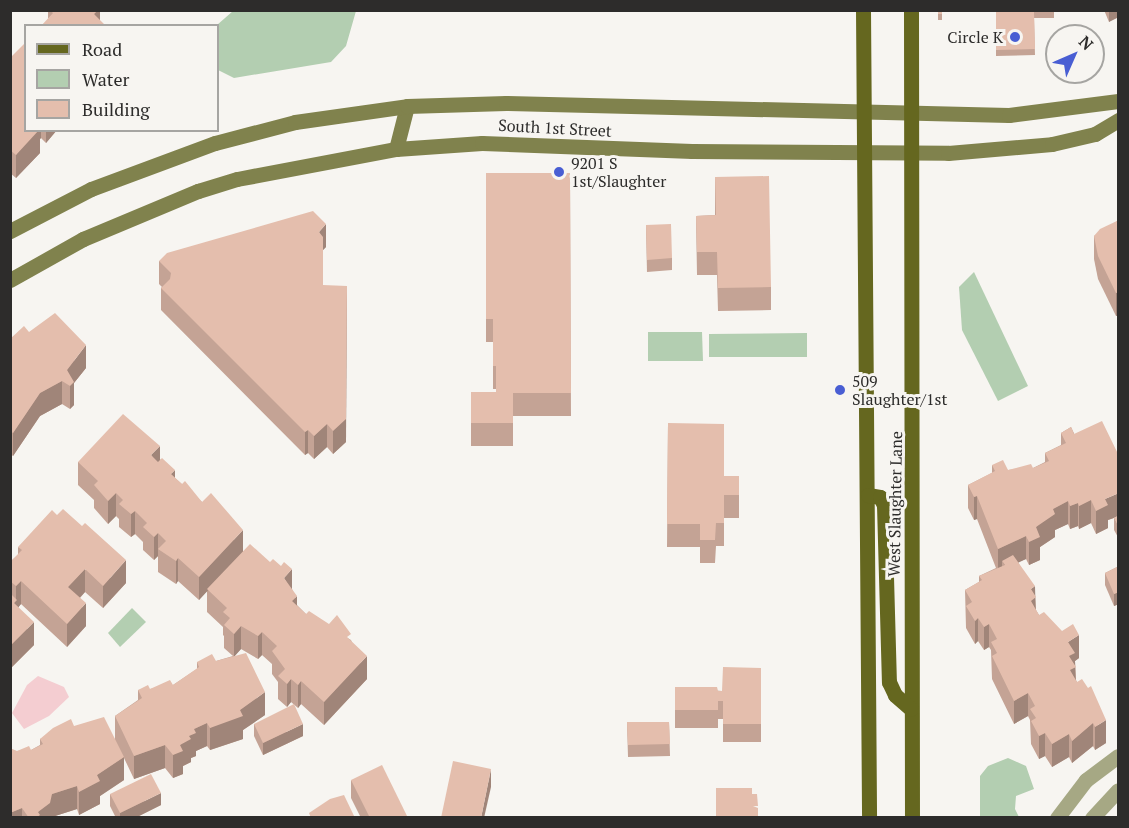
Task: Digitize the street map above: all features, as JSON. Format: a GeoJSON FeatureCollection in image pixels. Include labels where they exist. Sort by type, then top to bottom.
{"type":"FeatureCollection","features":[{"type":"Feature","properties":{"kind":"main road","name":"West Slaughter Lane"},"geometry":{"type":"LineString","coordinates":[[864,10],[867,152],[869,818]]}},
{"type":"Feature","properties":{"kind":"main road","name":"West Slaughter Lane"},"geometry":{"type":"LineString","coordinates":[[912,10],[912,818]]}},
{"type":"Feature","properties":{"kind":"main road","name":"South 1st Street"},"geometry":{"type":"LineString","coordinates":[[10,231],[91,189],[215,143],[295,122],[407,106],[506,103],[912,115],[1009,115],[1119,101]]}},
{"type":"Feature","properties":{"kind":"main road"},"geometry":{"type":"LineString","coordinates":[[396,148],[407,106]]}},
{"type":"Feature","properties":{"kind":"main road","name":"South 1st Street"},"geometry":{"type":"LineString","coordinates":[[10,280],[83,239],[198,191],[237,179],[396,148],[482,143],[693,151],[911,152],[1052,144],[1095,134],[1119,120]]}},
{"type":"Feature","properties":{"kind":"main road"},"geometry":{"type":"LineString","coordinates":[[868,495],[880,497],[884,505],[889,682],[895,695],[911,709]]}},
{"type":"Feature","properties":{"kind":"street"},"geometry":{"type":"LineString","coordinates":[[1057,818],[1086,780],[1119,756]]}},
{"type":"Feature","properties":{"kind":"street"},"geometry":{"type":"LineString","coordinates":[[1092,818],[1119,790]]}},
{"type":"Feature","properties":{"kind":"shaded area"},"geometry":{"type":"Polygon","coordinates":[[[38,676],[64,687],[69,697],[49,716],[24,729],[12,713],[27,685],[38,676]]]}},
{"type":"Feature","properties":{"kind":"water"},"geometry":{"type":"Polygon","coordinates":[[[233,10],[356,11],[346,46],[331,62],[234,78],[219,70],[218,24],[233,10]]]}},
{"type":"Feature","properties":{"kind":"water"},"geometry":{"type":"Polygon","coordinates":[[[974,272],[1028,386],[998,401],[962,330],[959,287],[974,272]]]}},
{"type":"Feature","properties":{"kind":"water"},"geometry":{"type":"Polygon","coordinates":[[[648,332],[702,332],[703,361],[648,361],[648,332]]]}},
{"type":"Feature","properties":{"kind":"water"},"geometry":{"type":"Polygon","coordinates":[[[807,333],[807,357],[709,357],[709,334],[807,333]]]}},
{"type":"Feature","properties":{"kind":"water"},"geometry":{"type":"Polygon","coordinates":[[[132,608],[146,622],[120,647],[108,633],[132,608]]]}},
{"type":"Feature","properties":{"kind":"water"},"geometry":{"type":"Polygon","coordinates":[[[1008,758],[1026,766],[1034,789],[1016,796],[1015,809],[1019,817],[980,817],[980,776],[988,766],[1008,758]]]}},
{"type":"Feature","properties":{"kind":"building"},"geometry":{"type":"Polygon","coordinates":[[[50,10],[98,10],[94,14],[104,24],[43,24],[53,13],[50,10]]]}},
{"type":"Feature","properties":{"kind":"building","name":"Circle K"},"geometry":{"type":"Polygon","coordinates":[[[996,10],[1054,10],[1054,12],[1034,12],[1035,49],[996,50],[996,10]]]}},
{"type":"Feature","properties":{"kind":"building"},"geometry":{"type":"Polygon","coordinates":[[[24,44],[24,132],[37,132],[16,155],[10,150],[10,58],[24,44]]]}},
{"type":"Feature","properties":{"kind":"building"},"geometry":{"type":"Polygon","coordinates":[[[486,173],[570,173],[571,393],[513,393],[513,423],[471,423],[471,392],[496,392],[496,366],[493,366],[493,319],[486,319],[486,173]]]}},
{"type":"Feature","properties":{"kind":"building"},"geometry":{"type":"Polygon","coordinates":[[[769,176],[771,287],[718,288],[717,252],[697,252],[696,216],[716,215],[715,177],[769,176]]]}},
{"type":"Feature","properties":{"kind":"building"},"geometry":{"type":"Polygon","coordinates":[[[313,211],[326,224],[319,232],[323,237],[323,285],[347,286],[346,419],[333,431],[327,424],[314,436],[308,430],[305,432],[161,288],[170,279],[171,273],[159,261],[167,253],[313,211]]]}},
{"type":"Feature","properties":{"kind":"building"},"geometry":{"type":"Polygon","coordinates":[[[1119,220],[1119,292],[1116,293],[1098,256],[1094,236],[1100,229],[1119,220]]]}},
{"type":"Feature","properties":{"kind":"building"},"geometry":{"type":"Polygon","coordinates":[[[671,224],[672,258],[647,260],[646,225],[671,224]]]}},
{"type":"Feature","properties":{"kind":"building"},"geometry":{"type":"Polygon","coordinates":[[[55,313],[86,345],[67,370],[74,382],[70,386],[62,381],[40,393],[13,433],[10,431],[10,339],[24,326],[29,332],[55,313]]]}},
{"type":"Feature","properties":{"kind":"building"},"geometry":{"type":"Polygon","coordinates":[[[123,414],[160,446],[151,455],[158,462],[162,458],[175,470],[171,474],[182,484],[185,481],[202,502],[211,493],[243,530],[199,577],[178,558],[176,561],[158,549],[166,541],[158,533],[154,537],[143,527],[147,523],[135,511],[131,514],[119,504],[123,500],[116,493],[108,501],[94,485],[98,481],[78,462],[123,414]]]}},
{"type":"Feature","properties":{"kind":"building"},"geometry":{"type":"Polygon","coordinates":[[[1102,421],[1119,456],[1119,493],[1105,499],[1108,505],[1096,511],[1091,500],[1079,506],[1078,503],[1070,506],[1068,501],[1053,509],[1055,514],[1036,527],[1040,537],[1029,542],[1026,536],[998,549],[977,496],[974,497],[968,485],[995,471],[992,465],[1003,460],[1008,470],[1031,464],[1033,468],[1049,461],[1045,453],[1066,443],[1061,433],[1071,427],[1074,434],[1102,421]]]}},
{"type":"Feature","properties":{"kind":"building"},"geometry":{"type":"Polygon","coordinates":[[[668,423],[724,424],[724,476],[739,476],[739,495],[724,495],[724,523],[716,523],[715,540],[700,540],[700,524],[667,524],[668,423]]]}},
{"type":"Feature","properties":{"kind":"building"},"geometry":{"type":"Polygon","coordinates":[[[63,509],[82,526],[85,523],[126,560],[103,586],[85,569],[68,587],[86,603],[67,624],[21,581],[16,586],[10,581],[10,562],[22,550],[18,547],[52,510],[57,515],[63,509]]]}},
{"type":"Feature","properties":{"kind":"building"},"geometry":{"type":"Polygon","coordinates":[[[1119,515],[1119,527],[1114,518],[1119,515]]]}},
{"type":"Feature","properties":{"kind":"building"},"geometry":{"type":"Polygon","coordinates":[[[250,544],[270,562],[273,559],[281,566],[284,562],[292,569],[284,578],[297,596],[292,601],[306,614],[309,611],[329,624],[337,615],[351,634],[347,637],[367,656],[324,702],[301,681],[298,685],[291,679],[287,684],[278,676],[285,669],[272,651],[277,646],[262,632],[258,636],[241,626],[234,634],[224,625],[230,618],[223,612],[227,608],[207,589],[250,544]]]}},
{"type":"Feature","properties":{"kind":"building"},"geometry":{"type":"Polygon","coordinates":[[[1013,555],[1035,586],[1031,589],[1036,597],[1031,601],[1039,615],[1044,612],[1062,631],[1073,624],[1079,635],[1068,642],[1075,653],[1069,656],[1076,667],[1070,670],[1077,682],[1082,679],[1088,688],[1091,686],[1106,720],[1095,727],[1093,723],[1072,741],[1069,734],[1052,744],[1045,733],[1039,736],[1031,721],[1036,718],[1030,709],[1035,706],[1028,693],[1014,701],[992,656],[997,653],[991,642],[997,639],[989,624],[984,627],[978,618],[975,621],[966,606],[972,602],[965,590],[982,580],[979,576],[1005,565],[1002,561],[1013,555]]]}},
{"type":"Feature","properties":{"kind":"building"},"geometry":{"type":"Polygon","coordinates":[[[1119,566],[1119,592],[1114,594],[1105,573],[1119,566]]]}},
{"type":"Feature","properties":{"kind":"building"},"geometry":{"type":"Polygon","coordinates":[[[10,593],[17,600],[14,603],[34,622],[10,646],[10,593]]]}},
{"type":"Feature","properties":{"kind":"building"},"geometry":{"type":"Polygon","coordinates":[[[246,653],[265,692],[240,710],[243,716],[210,728],[207,723],[194,729],[196,733],[189,736],[191,739],[180,745],[183,751],[173,755],[165,745],[134,756],[115,716],[142,698],[138,690],[148,685],[150,689],[170,680],[173,685],[199,667],[197,662],[212,654],[216,661],[246,653]]]}},
{"type":"Feature","properties":{"kind":"building"},"geometry":{"type":"Polygon","coordinates":[[[723,667],[761,668],[761,724],[723,724],[723,701],[718,701],[718,710],[675,710],[675,687],[717,687],[718,691],[722,691],[723,667]]]}},
{"type":"Feature","properties":{"kind":"building"},"geometry":{"type":"Polygon","coordinates":[[[294,704],[303,724],[263,743],[254,724],[294,704]]]}},
{"type":"Feature","properties":{"kind":"building"},"geometry":{"type":"Polygon","coordinates":[[[104,717],[124,757],[97,775],[100,781],[79,792],[77,786],[52,794],[50,803],[38,812],[40,815],[36,818],[29,818],[22,808],[10,813],[10,748],[17,751],[29,746],[31,750],[43,744],[40,739],[53,728],[71,719],[74,726],[104,717]]]}},
{"type":"Feature","properties":{"kind":"building"},"geometry":{"type":"Polygon","coordinates":[[[627,722],[669,722],[670,744],[628,745],[627,722]]]}},
{"type":"Feature","properties":{"kind":"building"},"geometry":{"type":"Polygon","coordinates":[[[453,761],[491,769],[481,818],[441,818],[453,761]]]}},
{"type":"Feature","properties":{"kind":"building"},"geometry":{"type":"Polygon","coordinates":[[[382,765],[408,818],[370,818],[351,780],[382,765]]]}},
{"type":"Feature","properties":{"kind":"building"},"geometry":{"type":"Polygon","coordinates":[[[151,774],[161,793],[120,813],[110,794],[151,774]]]}},
{"type":"Feature","properties":{"kind":"building"},"geometry":{"type":"Polygon","coordinates":[[[716,788],[752,788],[752,794],[757,794],[758,806],[753,806],[758,808],[758,818],[716,818],[716,788]]]}},
{"type":"Feature","properties":{"kind":"building"},"geometry":{"type":"Polygon","coordinates":[[[344,795],[355,818],[311,818],[309,813],[330,799],[344,795]]]}},
{"type":"Feature","properties":{"kind":"place","name":"Circle K"},"geometry":{"type":"Point","coordinates":[1015,37]}},
{"type":"Feature","properties":{"kind":"place","name":"9201 S 1st/Slaughter"},"geometry":{"type":"Point","coordinates":[559,172]}},
{"type":"Feature","properties":{"kind":"place","name":"509 Slaughter/1st"},"geometry":{"type":"Point","coordinates":[840,390]}}]}
